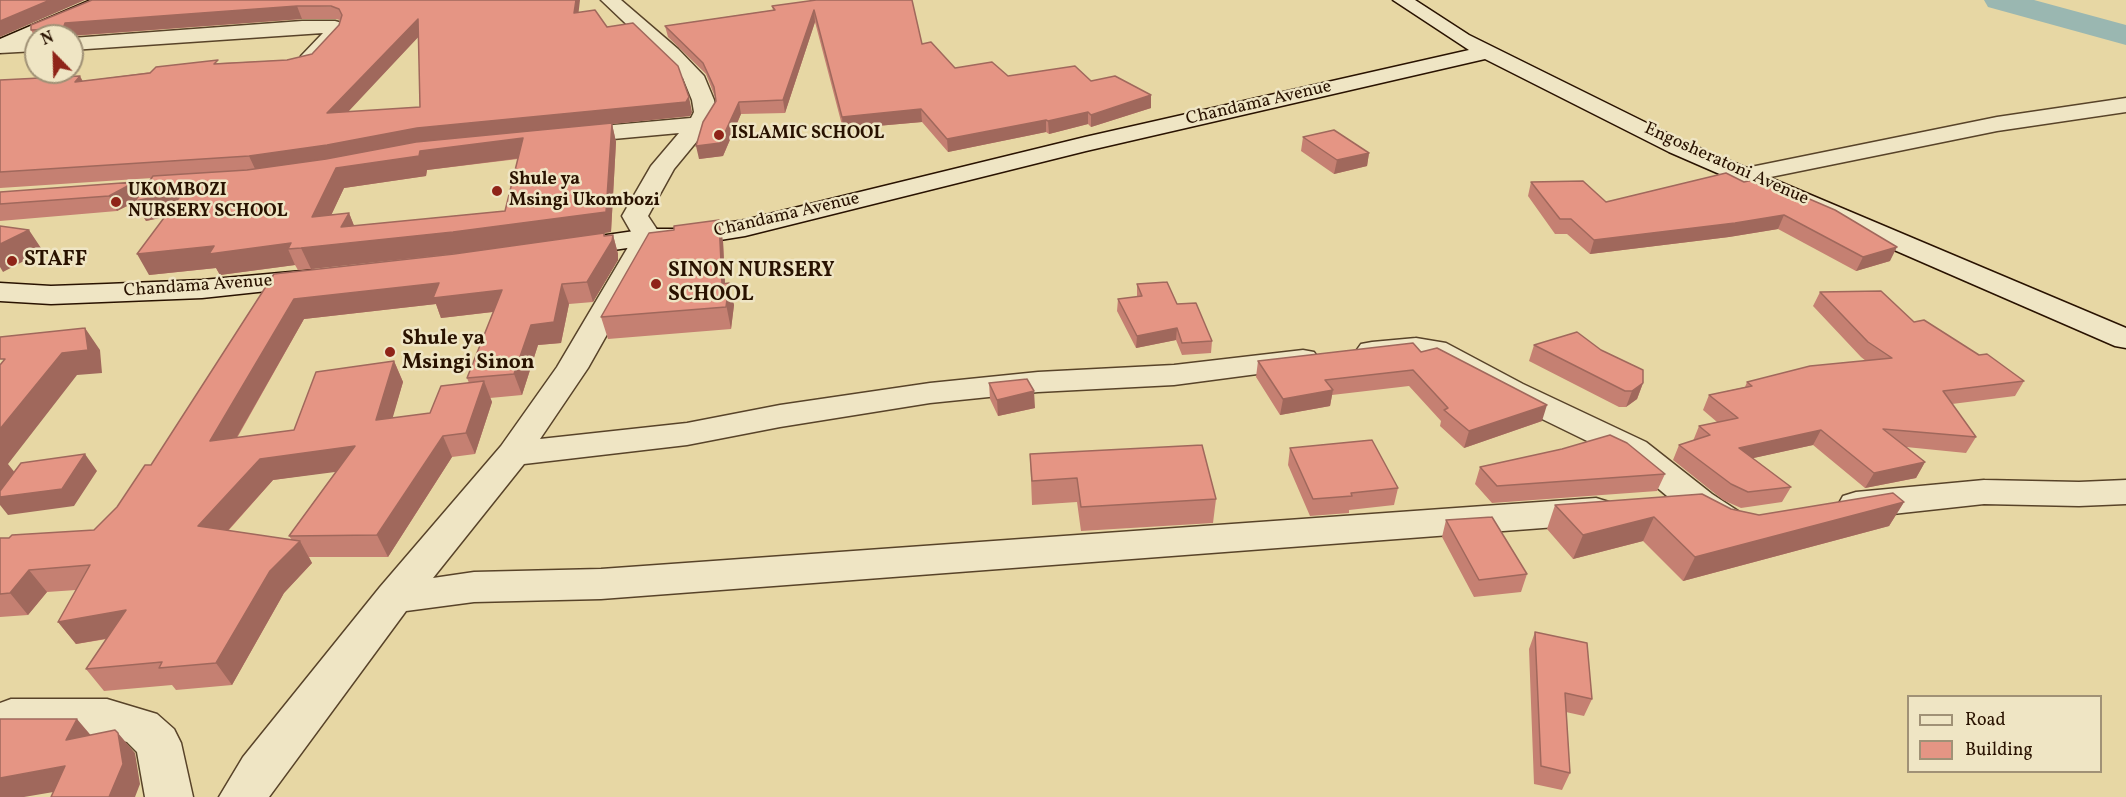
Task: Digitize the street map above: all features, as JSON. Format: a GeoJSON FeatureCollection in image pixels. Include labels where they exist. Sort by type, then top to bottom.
{"type":"FeatureCollection","features":[{"type":"Feature","properties":{"kind":"street"},"geometry":{"type":"LineString","coordinates":[[0,33],[78,0]]}},
{"type":"Feature","properties":{"kind":"street"},"geometry":{"type":"LineString","coordinates":[[0,47],[107,0]]}},
{"type":"Feature","properties":{"kind":"street"},"geometry":{"type":"LineString","coordinates":[[243,797],[260,771],[394,598],[513,454],[572,368],[648,237],[635,216],[663,166],[699,124],[705,112],[701,91],[693,76],[671,53],[609,0]]}},
{"type":"Feature","properties":{"kind":"street","name":"Engosheratoni Avenue"},"geometry":{"type":"LineString","coordinates":[[1402,0],[1437,24],[1488,52],[1677,147],[1746,174],[2126,339]]}},
{"type":"Feature","properties":{"kind":"street"},"geometry":{"type":"LineString","coordinates":[[297,28],[324,7]]}},
{"type":"Feature","properties":{"kind":"street"},"geometry":{"type":"LineString","coordinates":[[84,43],[335,27],[335,32],[311,56],[309,62]]}},
{"type":"Feature","properties":{"kind":"street"},"geometry":{"type":"LineString","coordinates":[[0,47],[24,46]]}},
{"type":"Feature","properties":{"kind":"street","name":"Chandama Avenue"},"geometry":{"type":"LineString","coordinates":[[551,250],[648,237],[689,237],[757,225],[1084,144],[1488,52]]}},
{"type":"Feature","properties":{"kind":"street"},"geometry":{"type":"LineString","coordinates":[[1746,174],[1997,124],[2126,105]]}},
{"type":"Feature","properties":{"kind":"street"},"geometry":{"type":"LineString","coordinates":[[547,138],[699,124]]}},
{"type":"Feature","properties":{"kind":"street","name":"Chandama Avenue"},"geometry":{"type":"LineString","coordinates":[[0,292],[51,295],[202,289],[333,277]]}},
{"type":"Feature","properties":{"kind":"street"},"geometry":{"type":"LineString","coordinates":[[513,454],[687,434],[780,416],[930,393],[1038,382],[1174,375],[1416,347],[1435,350],[1511,391],[1634,450],[1721,518],[1733,522],[1756,522]]}},
{"type":"Feature","properties":{"kind":"street"},"geometry":{"type":"LineString","coordinates":[[1823,509],[1984,492],[2079,494],[2126,492]]}},
{"type":"Feature","properties":{"kind":"street"},"geometry":{"type":"LineString","coordinates":[[394,598],[474,587],[612,583],[1699,503]]}},
{"type":"Feature","properties":{"kind":"street"},"geometry":{"type":"LineString","coordinates":[[11,718],[107,718],[141,727],[158,743],[169,797]]}},
{"type":"Feature","properties":{"kind":"building"},"geometry":{"type":"Polygon","coordinates":[[[0,0],[50,0],[0,21],[0,0]]]}},
{"type":"Feature","properties":{"kind":"building"},"geometry":{"type":"Polygon","coordinates":[[[92,0],[576,0],[574,13],[595,10],[607,27],[633,23],[678,66],[689,97],[686,102],[417,128],[327,145],[249,156],[0,172],[0,80],[24,79],[24,84],[84,84],[84,81],[150,73],[156,67],[218,60],[214,64],[287,60],[312,54],[339,25],[342,15],[339,9],[331,6],[297,6],[33,24],[92,0]],[[418,19],[327,113],[420,107],[418,19]]]}},
{"type":"Feature","properties":{"kind":"building"},"geometry":{"type":"Polygon","coordinates":[[[816,0],[912,0],[922,44],[931,42],[955,68],[992,62],[1008,76],[1075,66],[1091,81],[1115,76],[1151,95],[1091,115],[1088,112],[947,139],[921,109],[842,117],[814,10],[783,100],[739,102],[720,143],[696,146],[703,122],[716,101],[714,87],[703,63],[665,26],[775,10],[772,6],[816,0]]]}},
{"type":"Feature","properties":{"kind":"building"},"geometry":{"type":"Polygon","coordinates":[[[612,123],[606,212],[453,232],[301,248],[288,249],[291,243],[209,254],[214,246],[137,254],[184,191],[135,201],[153,176],[247,170],[326,159],[416,142],[612,123]],[[523,138],[420,151],[419,156],[336,168],[312,217],[349,213],[341,227],[505,211],[523,138]]]}},
{"type":"Feature","properties":{"kind":"building"},"geometry":{"type":"Polygon","coordinates":[[[1334,130],[1369,153],[1337,160],[1303,137],[1334,130]]]}},
{"type":"Feature","properties":{"kind":"building"},"geometry":{"type":"Polygon","coordinates":[[[1726,173],[1744,182],[1757,179],[1790,197],[1800,195],[1835,210],[1897,247],[1863,257],[1784,215],[1594,240],[1571,219],[1560,219],[1531,182],[1583,181],[1606,202],[1726,173]]]}},
{"type":"Feature","properties":{"kind":"building"},"geometry":{"type":"Polygon","coordinates":[[[135,182],[109,196],[0,204],[0,192],[135,182]]]}},
{"type":"Feature","properties":{"kind":"building"},"geometry":{"type":"Polygon","coordinates":[[[719,220],[722,284],[729,283],[726,307],[601,317],[649,233],[674,230],[674,226],[719,220]]]}},
{"type":"Feature","properties":{"kind":"building"},"geometry":{"type":"Polygon","coordinates":[[[0,226],[29,230],[0,244],[0,226]]]}},
{"type":"Feature","properties":{"kind":"building"},"geometry":{"type":"Polygon","coordinates":[[[604,233],[604,236],[613,235],[612,241],[587,282],[562,284],[554,322],[531,325],[514,374],[467,378],[502,290],[433,298],[439,283],[294,299],[210,441],[294,430],[316,372],[394,361],[376,420],[430,413],[441,386],[484,381],[466,433],[443,436],[377,535],[289,536],[355,446],[260,459],[198,526],[300,541],[270,571],[216,663],[159,668],[162,662],[86,669],[126,610],[58,622],[90,565],[29,570],[10,593],[0,594],[0,538],[9,538],[12,535],[94,530],[117,507],[145,465],[151,465],[274,274],[454,254],[604,233]]]}},
{"type":"Feature","properties":{"kind":"building"},"geometry":{"type":"Polygon","coordinates":[[[1167,282],[1177,304],[1196,303],[1212,341],[1182,343],[1177,328],[1137,336],[1118,299],[1142,296],[1137,284],[1167,282]]]}},
{"type":"Feature","properties":{"kind":"building"},"geometry":{"type":"Polygon","coordinates":[[[1881,291],[1914,322],[1924,320],[1979,355],[1987,354],[2024,381],[1943,391],[1976,437],[1883,429],[1925,462],[1874,473],[1821,430],[1739,448],[1791,487],[1748,492],[1731,484],[1679,445],[1710,435],[1699,426],[1738,418],[1709,395],[1752,386],[1747,382],[1810,366],[1892,358],[1868,342],[1820,292],[1881,291]]]}},
{"type":"Feature","properties":{"kind":"building"},"geometry":{"type":"Polygon","coordinates":[[[85,328],[88,350],[62,353],[0,429],[0,365],[5,359],[0,359],[0,337],[85,328]]]}},
{"type":"Feature","properties":{"kind":"building"},"geometry":{"type":"Polygon","coordinates":[[[1577,332],[1601,350],[1643,370],[1643,383],[1632,391],[1625,391],[1534,345],[1577,332]]]}},
{"type":"Feature","properties":{"kind":"building"},"geometry":{"type":"Polygon","coordinates":[[[1413,343],[1421,352],[1437,348],[1547,405],[1469,431],[1444,410],[1448,408],[1413,370],[1325,380],[1333,390],[1283,399],[1258,361],[1413,343]]]}},
{"type":"Feature","properties":{"kind":"building"},"geometry":{"type":"Polygon","coordinates":[[[1027,379],[1034,391],[997,400],[989,383],[1027,379]]]}},
{"type":"Feature","properties":{"kind":"building"},"geometry":{"type":"Polygon","coordinates":[[[1610,435],[1627,443],[1665,474],[1497,486],[1480,467],[1562,449],[1610,435]]]}},
{"type":"Feature","properties":{"kind":"building"},"geometry":{"type":"Polygon","coordinates":[[[1372,440],[1398,488],[1351,493],[1352,496],[1313,499],[1290,448],[1372,440]]]}},
{"type":"Feature","properties":{"kind":"building"},"geometry":{"type":"Polygon","coordinates":[[[1202,445],[1216,499],[1081,507],[1077,478],[1032,481],[1030,454],[1202,445]]]}},
{"type":"Feature","properties":{"kind":"building"},"geometry":{"type":"Polygon","coordinates":[[[85,454],[62,489],[0,497],[0,491],[21,463],[85,454]]]}},
{"type":"Feature","properties":{"kind":"building"},"geometry":{"type":"Polygon","coordinates":[[[1893,493],[1904,502],[1695,557],[1654,517],[1583,535],[1555,505],[1702,494],[1731,509],[1759,515],[1893,493]]]}},
{"type":"Feature","properties":{"kind":"building"},"geometry":{"type":"Polygon","coordinates":[[[1492,517],[1527,574],[1479,580],[1446,520],[1492,517]]]}},
{"type":"Feature","properties":{"kind":"building"},"geometry":{"type":"Polygon","coordinates":[[[1535,632],[1587,643],[1592,699],[1565,693],[1570,773],[1541,766],[1535,632]]]}},
{"type":"Feature","properties":{"kind":"building"},"geometry":{"type":"Polygon","coordinates":[[[0,719],[77,719],[66,740],[115,730],[118,733],[123,764],[109,797],[51,797],[65,766],[0,778],[0,719]]]}},
{"type":"Feature","properties":{"kind":"waterway"},"geometry":{"type":"LineString","coordinates":[[1999,0],[2126,35]]}},
{"type":"Feature","properties":{"kind":"place","name":"ISLAMIC SCHOOL"},"geometry":{"type":"Point","coordinates":[719,135]}},
{"type":"Feature","properties":{"kind":"place","name":"Shule ya Msingi Ukombozi"},"geometry":{"type":"Point","coordinates":[497,191]}},
{"type":"Feature","properties":{"kind":"place","name":"UKOMBOZI NURSERY SCHOOL"},"geometry":{"type":"Point","coordinates":[116,202]}},
{"type":"Feature","properties":{"kind":"place","name":"STAFF"},"geometry":{"type":"Point","coordinates":[12,261]}},
{"type":"Feature","properties":{"kind":"place","name":"SINON NURSERY SCHOOL"},"geometry":{"type":"Point","coordinates":[656,284]}},
{"type":"Feature","properties":{"kind":"place","name":"Shule ya Msingi Sinon"},"geometry":{"type":"Point","coordinates":[390,352]}}]}
